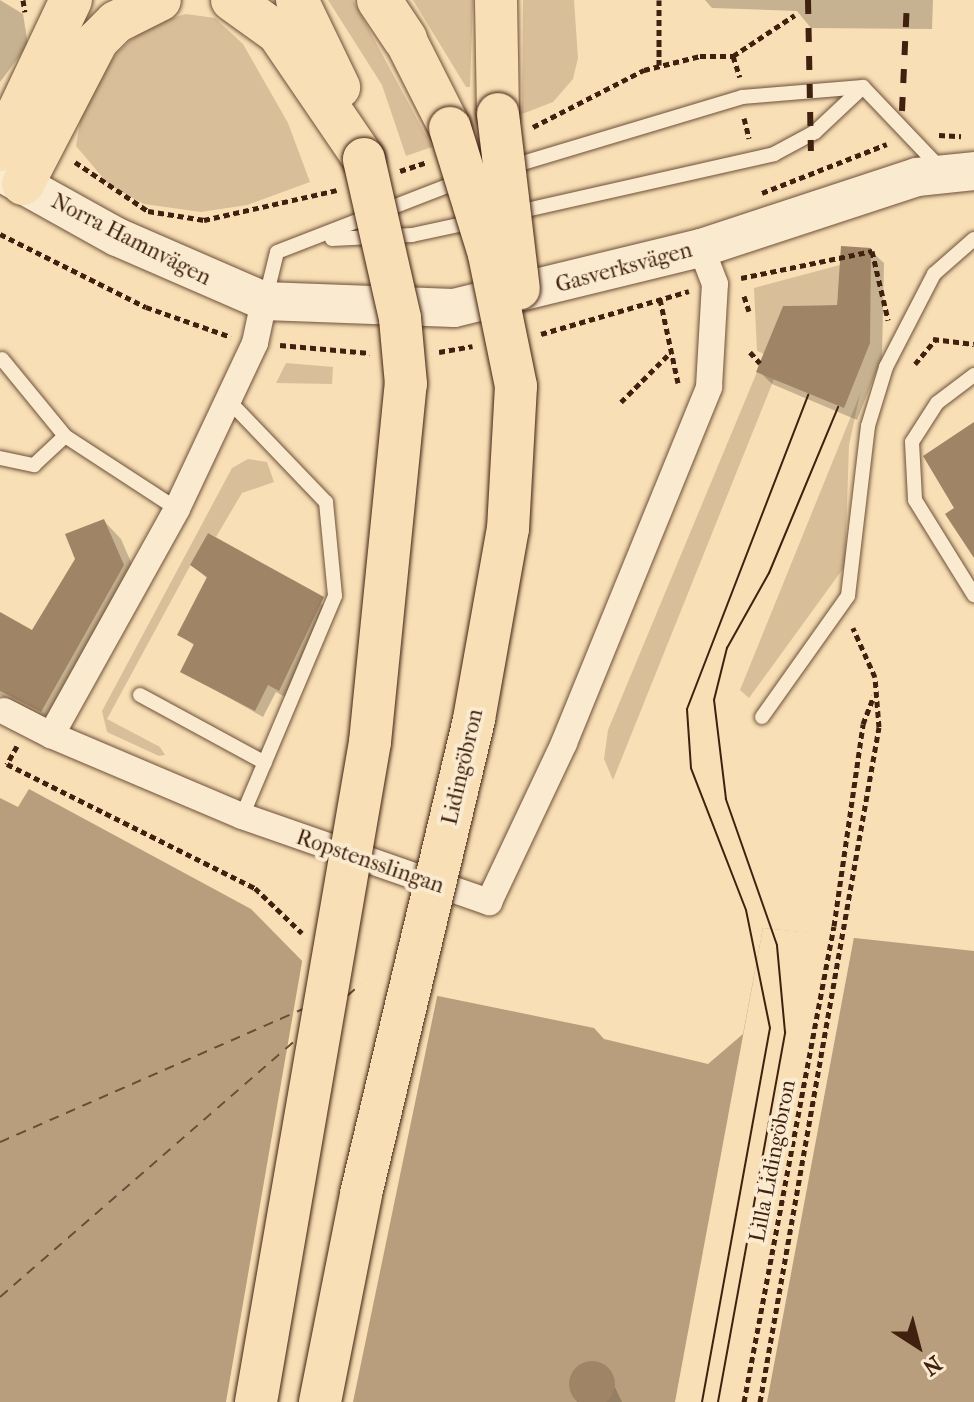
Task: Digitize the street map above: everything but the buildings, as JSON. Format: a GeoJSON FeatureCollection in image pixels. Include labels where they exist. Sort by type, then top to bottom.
{"type":"FeatureCollection","features":[{"type":"Feature","properties":{"kind":"highway"},"geometry":{"type":"LineString","coordinates":[[379,0],[405,39]]}},
{"type":"Feature","properties":{"kind":"main road"},"geometry":{"type":"LineString","coordinates":[[0,150],[71,0]]}},
{"type":"Feature","properties":{"kind":"main road"},"geometry":{"type":"LineString","coordinates":[[12,178],[97,41],[116,22],[160,0]]}},
{"type":"Feature","properties":{"kind":"main road"},"geometry":{"type":"LineString","coordinates":[[232,0],[278,33],[364,159]]}},
{"type":"Feature","properties":{"kind":"main road"},"geometry":{"type":"LineString","coordinates":[[256,1402],[370,742],[406,384],[398,303],[364,159],[297,0]]}},
{"type":"Feature","properties":{"kind":"main road"},"geometry":{"type":"LineString","coordinates":[[496,0],[498,114],[522,324],[516,386]]}},
{"type":"Feature","properties":{"kind":"main road","name":"Lidingöbron"},"geometry":{"type":"LineString","coordinates":[[320,1402],[361,1194],[477,704],[508,529],[516,386],[489,254],[450,128],[405,39]]}},
{"type":"Feature","properties":{"kind":"main road","name":"Gasverksvägen"},"geometry":{"type":"LineString","coordinates":[[264,301],[454,308],[701,248],[958,171]]}},
{"type":"Feature","properties":{"kind":"main road","name":"Norra Hamnvägen"},"geometry":{"type":"LineString","coordinates":[[12,178],[117,237],[264,301]]}},
{"type":"Feature","properties":{"kind":"street","name":"Ropstensslingan"},"geometry":{"type":"LineString","coordinates":[[2,710],[40,730],[242,816],[386,870],[489,902],[564,743],[709,387],[715,284],[701,248]]}},
{"type":"Feature","properties":{"kind":"street"},"geometry":{"type":"LineString","coordinates":[[40,730],[177,509],[255,343],[264,301]]}},
{"type":"Feature","properties":{"kind":"lane"},"geometry":{"type":"LineString","coordinates":[[264,301],[277,252],[323,239],[409,196],[742,97],[863,87],[958,171]]}},
{"type":"Feature","properties":{"kind":"lane"},"geometry":{"type":"LineString","coordinates":[[323,239],[412,235],[774,154],[815,132],[863,87]]}},
{"type":"Feature","properties":{"kind":"lane"},"geometry":{"type":"LineString","coordinates":[[762,717],[848,596],[868,426],[906,330],[934,274],[974,239]]}},
{"type":"Feature","properties":{"kind":"lane"},"geometry":{"type":"LineString","coordinates":[[2,359],[65,436],[177,509]]}},
{"type":"Feature","properties":{"kind":"lane"},"geometry":{"type":"LineString","coordinates":[[974,375],[937,403],[912,442],[915,500],[974,595]]}},
{"type":"Feature","properties":{"kind":"lane"},"geometry":{"type":"LineString","coordinates":[[229,401],[326,502],[335,596],[242,816]]}},
{"type":"Feature","properties":{"kind":"lane"},"geometry":{"type":"LineString","coordinates":[[0,458],[34,465],[65,436]]}},
{"type":"Feature","properties":{"kind":"lane"},"geometry":{"type":"LineString","coordinates":[[140,695],[265,763]]}},
{"type":"Feature","properties":{"kind":"path"},"geometry":{"type":"LineString","coordinates":[[659,0],[659,65]]}},
{"type":"Feature","properties":{"kind":"path"},"geometry":{"type":"LineString","coordinates":[[733,56],[795,15]]}},
{"type":"Feature","properties":{"kind":"path"},"geometry":{"type":"LineString","coordinates":[[744,118],[749,139]]}},
{"type":"Feature","properties":{"kind":"path"},"geometry":{"type":"LineString","coordinates":[[0,234],[146,307],[255,343]]}},
{"type":"Feature","properties":{"kind":"path"},"geometry":{"type":"LineString","coordinates":[[744,277],[872,251],[884,315],[906,330],[956,347],[974,344]]}},
{"type":"Feature","properties":{"kind":"path"},"geometry":{"type":"LineString","coordinates":[[621,402],[672,351]]}},
{"type":"Feature","properties":{"kind":"path"},"geometry":{"type":"LineString","coordinates":[[750,352],[760,363]]}},
{"type":"Feature","properties":{"kind":"path","name":"Lilla Lidingöbron"},"geometry":{"type":"LineString","coordinates":[[744,1402],[834,926],[863,724],[876,692],[879,727],[848,929],[760,1402]]}},
{"type":"Feature","properties":{"kind":"path"},"geometry":{"type":"LineString","coordinates":[[40,730],[7,764],[255,888],[315,942]]}},
{"type":"Feature","properties":{"kind":"shaded area"},"geometry":{"type":"Polygon","coordinates":[[[328,0],[353,0],[432,147],[406,156],[382,85],[328,0]]]}},
{"type":"Feature","properties":{"kind":"shaded area"},"geometry":{"type":"Polygon","coordinates":[[[413,0],[473,0],[470,87],[466,87],[413,0]]]}},
{"type":"Feature","properties":{"kind":"shaded area"},"geometry":{"type":"Polygon","coordinates":[[[523,0],[574,0],[578,58],[573,79],[553,102],[522,114],[523,0]]]}},
{"type":"Feature","properties":{"kind":"shaded area"},"geometry":{"type":"Polygon","coordinates":[[[186,14],[215,18],[243,44],[288,123],[310,182],[247,205],[201,212],[144,204],[109,185],[76,146],[84,99],[117,53],[149,24],[186,14]]]}},
{"type":"Feature","properties":{"kind":"shaded area"},"geometry":{"type":"Polygon","coordinates":[[[840,265],[837,305],[783,306],[764,354],[757,351],[754,288],[840,265]]]}},
{"type":"Feature","properties":{"kind":"shaded area"},"geometry":{"type":"Polygon","coordinates":[[[286,363],[333,367],[332,384],[276,383],[286,363]]]}},
{"type":"Feature","properties":{"kind":"shaded area"},"geometry":{"type":"Polygon","coordinates":[[[757,372],[774,379],[613,780],[604,759],[608,730],[757,372]]]}},
{"type":"Feature","properties":{"kind":"shaded area"},"geometry":{"type":"Polygon","coordinates":[[[860,394],[849,445],[845,566],[749,698],[740,690],[860,394]]]}},
{"type":"Feature","properties":{"kind":"shaded area"},"geometry":{"type":"Polygon","coordinates":[[[248,459],[267,462],[274,482],[242,493],[216,537],[208,533],[107,719],[160,747],[165,755],[159,756],[107,732],[102,711],[232,468],[248,459]]]}},
{"type":"Feature","properties":{"kind":"shaded area"},"geometry":{"type":"Polygon","coordinates":[[[29,789],[251,909],[311,970],[594,1028],[604,1039],[708,1064],[743,1034],[763,928],[974,951],[974,1402],[0,1402],[0,798],[18,807],[29,789]]]}},
{"type":"Feature","properties":{"kind":"pier"},"geometry":{"type":"Polygon","coordinates":[[[763,928],[854,937],[767,1402],[675,1402],[763,928]]]}},
{"type":"Feature","properties":{"kind":"pier"},"geometry":{"type":"Polygon","coordinates":[[[303,956],[313,966],[438,992],[353,1402],[226,1402],[303,956]]]}},
{"type":"Feature","properties":{"kind":"ferry route"},"geometry":{"type":"LineString","coordinates":[[347,996],[361,984]]}},
{"type":"Feature","properties":{"kind":"ferry route"},"geometry":{"type":"LineString","coordinates":[[0,1142],[303,1009]]}},
{"type":"Feature","properties":{"kind":"ferry route"},"geometry":{"type":"LineString","coordinates":[[0,1297],[297,1039]]}},
{"type":"Feature","properties":{"kind":"tram line"},"geometry":{"type":"LineString","coordinates":[[702,1402],[770,1028],[746,910],[691,768],[687,709],[808,395]]}},
{"type":"Feature","properties":{"kind":"tram line"},"geometry":{"type":"LineString","coordinates":[[718,1402],[785,1032],[777,945],[726,799],[714,700],[727,648],[769,573],[838,407]]}},
{"type":"Feature","properties":{"kind":"railway"},"geometry":{"type":"LineString","coordinates":[[808,0],[811,151]]}},
{"type":"Feature","properties":{"kind":"railway"},"geometry":{"type":"LineString","coordinates":[[902,111],[907,0]]}}]}
